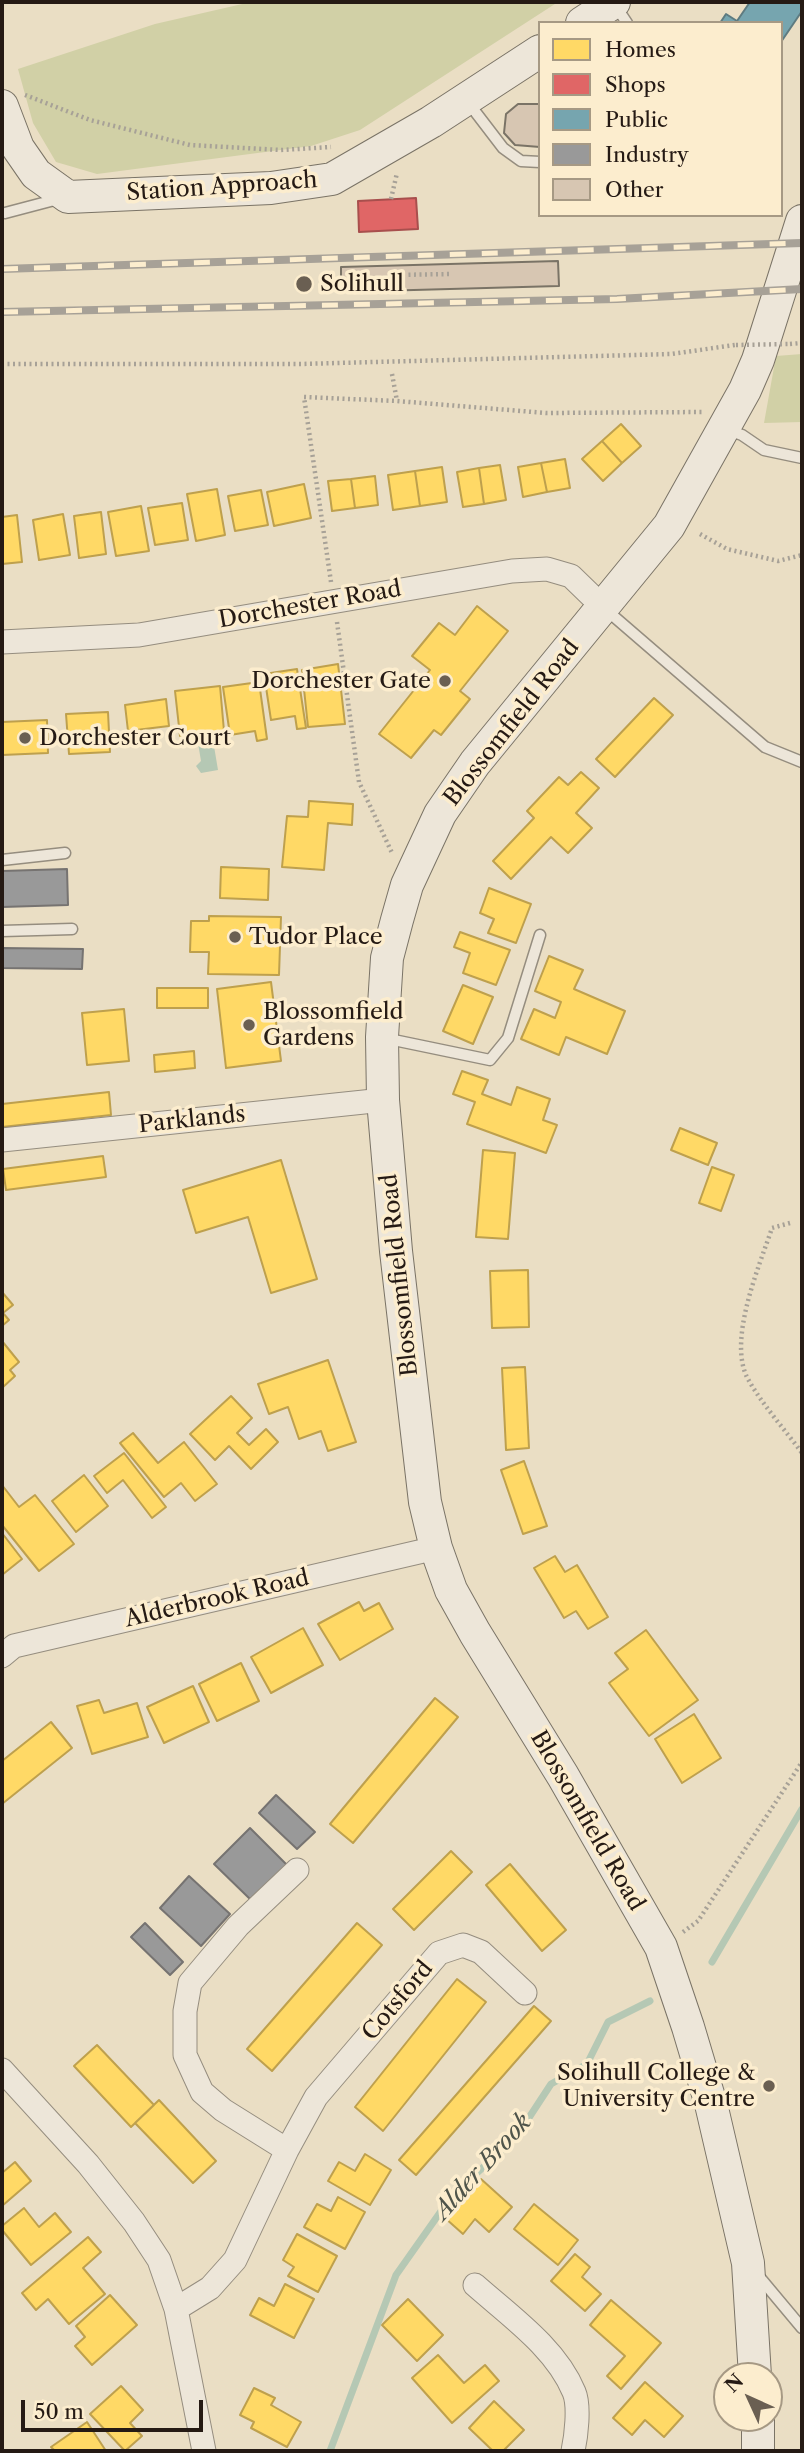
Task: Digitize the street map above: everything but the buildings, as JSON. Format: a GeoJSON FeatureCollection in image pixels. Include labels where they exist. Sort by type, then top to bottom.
{"type":"FeatureCollection","features":[{"type":"Feature","properties":{"kind":"main road"},"geometry":{"type":"LineString","coordinates":[[585,21],[614,2]]}},
{"type":"Feature","properties":{"kind":"main road","name":"Station Approach"},"geometry":{"type":"LineString","coordinates":[[68,197],[271,188],[332,179],[410,135],[538,52]]}},
{"type":"Feature","properties":{"kind":"main road"},"geometry":{"type":"LineString","coordinates":[[8,98],[18,148],[36,174],[68,197]]}},
{"type":"Feature","properties":{"kind":"main road","name":"Blossomfield Road"},"geometry":{"type":"LineString","coordinates":[[754,2362],[748,2263],[711,2104],[661,1947],[563,1776],[475,1633],[451,1590],[436,1548],[423,1489],[396,1251],[383,1100],[382,1037],[387,958],[407,885],[440,814],[475,764],[669,526],[714,421],[758,360],[802,221]]}},
{"type":"Feature","properties":{"kind":"main road"},"geometry":{"type":"LineString","coordinates":[[758,2432],[758,2451]]}},
{"type":"Feature","properties":{"kind":"street","name":"Dorchester Road"},"geometry":{"type":"LineString","coordinates":[[2,642],[139,635],[512,570],[547,569],[571,576],[604,608]]}},
{"type":"Feature","properties":{"kind":"street","name":"Parklands"},"geometry":{"type":"LineString","coordinates":[[2,1140],[383,1100]]}},
{"type":"Feature","properties":{"kind":"street","name":"Alderbrook Road"},"geometry":{"type":"LineString","coordinates":[[6,1645],[436,1548]]}},
{"type":"Feature","properties":{"kind":"street"},"geometry":{"type":"LineString","coordinates":[[287,2150],[223,2110],[202,2092],[185,2055],[185,2011],[190,1983],[239,1926],[297,1870]]}},
{"type":"Feature","properties":{"kind":"street","name":"Cotsford"},"geometry":{"type":"LineString","coordinates":[[176,2309],[210,2288],[235,2260],[287,2150],[316,2097],[439,1953],[463,1945],[481,1952],[526,1993]]}},
{"type":"Feature","properties":{"kind":"street"},"geometry":{"type":"LineString","coordinates":[[2,2070],[88,2164],[134,2221],[159,2260],[176,2309],[200,2450]]}},
{"type":"Feature","properties":{"kind":"street"},"geometry":{"type":"LineString","coordinates":[[475,2285],[553,2356],[576,2394],[576,2435],[573,2451]]}},
{"type":"Feature","properties":{"kind":"lane"},"geometry":{"type":"LineString","coordinates":[[614,2],[626,21]]}},
{"type":"Feature","properties":{"kind":"lane"},"geometry":{"type":"LineString","coordinates":[[466,99],[503,148],[521,161],[538,162]]}},
{"type":"Feature","properties":{"kind":"lane"},"geometry":{"type":"LineString","coordinates":[[5,214],[68,197]]}},
{"type":"Feature","properties":{"kind":"lane"},"geometry":{"type":"LineString","coordinates":[[714,421],[765,450],[802,458]]}},
{"type":"Feature","properties":{"kind":"lane"},"geometry":{"type":"LineString","coordinates":[[604,608],[765,747],[802,762]]}},
{"type":"Feature","properties":{"kind":"lane"},"geometry":{"type":"LineString","coordinates":[[2,860],[65,853]]}},
{"type":"Feature","properties":{"kind":"lane"},"geometry":{"type":"LineString","coordinates":[[2,931],[72,929]]}},
{"type":"Feature","properties":{"kind":"lane"},"geometry":{"type":"LineString","coordinates":[[382,1037],[490,1060],[509,1038],[540,934]]}},
{"type":"Feature","properties":{"kind":"lane"},"geometry":{"type":"LineString","coordinates":[[748,2263],[802,2328]]}},
{"type":"Feature","properties":{"kind":"path"},"geometry":{"type":"LineString","coordinates":[[8,98],[190,145],[281,150],[339,146]]}},
{"type":"Feature","properties":{"kind":"path"},"geometry":{"type":"LineString","coordinates":[[391,200],[398,171]]}},
{"type":"Feature","properties":{"kind":"path"},"geometry":{"type":"LineString","coordinates":[[392,275],[452,274]]}},
{"type":"Feature","properties":{"kind":"path"},"geometry":{"type":"LineString","coordinates":[[2,364],[314,364],[671,354],[736,345],[802,343]]}},
{"type":"Feature","properties":{"kind":"path"},"geometry":{"type":"LineString","coordinates":[[393,373],[397,401]]}},
{"type":"Feature","properties":{"kind":"path"},"geometry":{"type":"LineString","coordinates":[[407,885],[359,782],[304,397],[714,421]]}},
{"type":"Feature","properties":{"kind":"path"},"geometry":{"type":"LineString","coordinates":[[700,534],[727,549],[778,561],[802,555]]}},
{"type":"Feature","properties":{"kind":"path"},"geometry":{"type":"LineString","coordinates":[[790,1223],[772,1228],[745,1314],[740,1345],[747,1378],[802,1453]]}},
{"type":"Feature","properties":{"kind":"path"},"geometry":{"type":"LineString","coordinates":[[681,1933],[698,1921],[802,1762]]}},
{"type":"Feature","properties":{"kind":"green space"},"geometry":{"type":"Polygon","coordinates":[[[251,2],[558,2],[360,130],[311,146],[97,174],[56,162],[33,123],[18,69],[155,24],[251,2]]]}},
{"type":"Feature","properties":{"kind":"green space"},"geometry":{"type":"Polygon","coordinates":[[[802,354],[802,422],[764,423],[776,356],[802,354]]]}},
{"type":"Feature","properties":{"kind":"shaded area"},"geometry":{"type":"Polygon","coordinates":[[[213,740],[218,770],[201,773],[196,766],[201,761],[198,743],[213,740]]]}},
{"type":"Feature","properties":{"kind":"waterway","name":"Alder Brook"},"geometry":{"type":"LineString","coordinates":[[712,1962],[802,1809]]}},
{"type":"Feature","properties":{"kind":"waterway","name":"Alder Brook"},"geometry":{"type":"LineString","coordinates":[[330,2451],[396,2275],[451,2197],[517,2136],[551,2084],[587,2064],[608,2022],[650,2001]]}},
{"type":"Feature","properties":{"kind":"railway"},"geometry":{"type":"LineString","coordinates":[[2,269],[802,243]]}},
{"type":"Feature","properties":{"kind":"railway"},"geometry":{"type":"LineString","coordinates":[[2,312],[617,299],[802,289]]}},
{"type":"Feature","properties":{"kind":"place","name":"Solihull"},"geometry":{"type":"Point","coordinates":[304,284]}},
{"type":"Feature","properties":{"kind":"place","name":"Dorchester Gate"},"geometry":{"type":"Point","coordinates":[445,681]}},
{"type":"Feature","properties":{"kind":"place","name":"Dorchester Court"},"geometry":{"type":"Point","coordinates":[25,738]}},
{"type":"Feature","properties":{"kind":"place","name":"Tudor Place"},"geometry":{"type":"Point","coordinates":[235,937]}},
{"type":"Feature","properties":{"kind":"place","name":"Blossomfield Gardens"},"geometry":{"type":"Point","coordinates":[249,1025]}},
{"type":"Feature","properties":{"kind":"place","name":"Solihull College & University Centre"},"geometry":{"type":"Point","coordinates":[769,2086]}}]}
